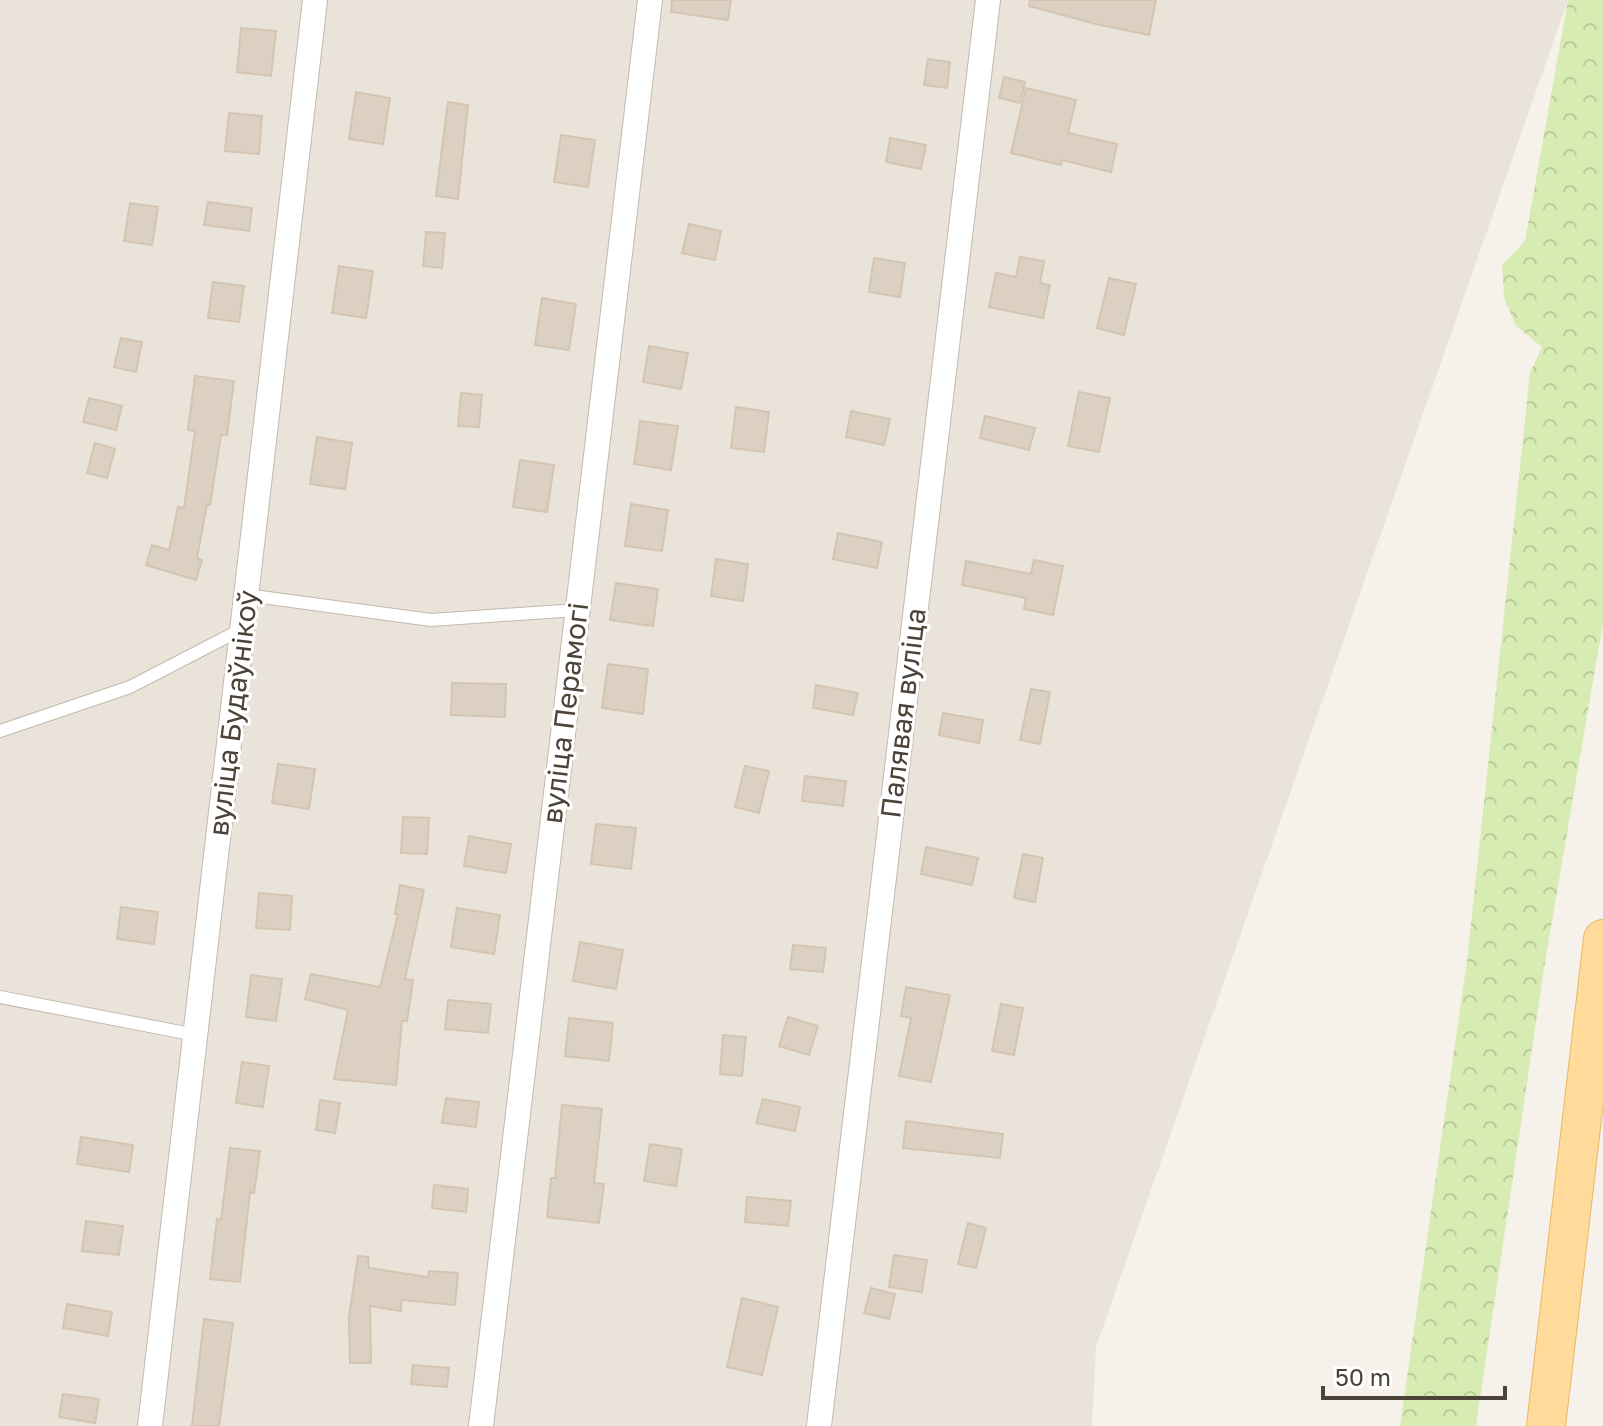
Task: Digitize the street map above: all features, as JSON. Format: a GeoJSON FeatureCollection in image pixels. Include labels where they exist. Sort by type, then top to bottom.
{"type":"FeatureCollection","features":[{"type":"Feature","properties":{"kind":"main road"},"geometry":{"type":"LineString","coordinates":[[1546,1426],[1603,939]]}},
{"type":"Feature","properties":{"kind":"street","name":"вуліца Будаўнікоў"},"geometry":{"type":"LineString","coordinates":[[150,1426],[315,0]]}},
{"type":"Feature","properties":{"kind":"street","name":"вуліца Перамогі"},"geometry":{"type":"LineString","coordinates":[[481,1426],[650,0]]}},
{"type":"Feature","properties":{"kind":"street","name":"Палявая вуліца"},"geometry":{"type":"LineString","coordinates":[[819,1426],[988,0]]}},
{"type":"Feature","properties":{"kind":"lane"},"geometry":{"type":"LineString","coordinates":[[247,595],[431,620],[577,610]]}},
{"type":"Feature","properties":{"kind":"lane"},"geometry":{"type":"LineString","coordinates":[[0,731],[130,687],[242,629]]}},
{"type":"Feature","properties":{"kind":"lane"},"geometry":{"type":"LineString","coordinates":[[0,997],[196,1035]]}},
{"type":"Feature","properties":{"kind":"shaded area"},"geometry":{"type":"Polygon","coordinates":[[[0,0],[1568,0],[1096,1347],[1092,1426],[0,1426],[0,0]]]}},
{"type":"Feature","properties":{"kind":"green space"},"geometry":{"type":"Polygon","coordinates":[[[1568,0],[1603,0],[1603,623],[1545,962],[1476,1426],[1400,1426],[1467,961],[1530,373],[1542,347],[1516,326],[1504,298],[1502,265],[1525,241],[1568,0]]]}},
{"type":"Feature","properties":{"kind":"building"},"geometry":{"type":"Polygon","coordinates":[[[672,0],[731,0],[728,20],[671,12],[672,0]]]}},
{"type":"Feature","properties":{"kind":"building"},"geometry":{"type":"Polygon","coordinates":[[[1030,0],[1156,0],[1149,35],[1029,6],[1030,0]]]}},
{"type":"Feature","properties":{"kind":"building"},"geometry":{"type":"Polygon","coordinates":[[[241,28],[276,31],[271,76],[237,72],[241,28]]]}},
{"type":"Feature","properties":{"kind":"building"},"geometry":{"type":"Polygon","coordinates":[[[928,59],[950,62],[947,88],[924,85],[928,59]]]}},
{"type":"Feature","properties":{"kind":"building"},"geometry":{"type":"Polygon","coordinates":[[[1004,77],[1025,82],[1020,103],[999,98],[1004,77]]]}},
{"type":"Feature","properties":{"kind":"building"},"geometry":{"type":"Polygon","coordinates":[[[1026,88],[1076,100],[1068,133],[1117,144],[1111,172],[1062,160],[1061,165],[1011,153],[1026,88]]]}},
{"type":"Feature","properties":{"kind":"building"},"geometry":{"type":"Polygon","coordinates":[[[356,92],[390,98],[383,144],[349,139],[356,92]]]}},
{"type":"Feature","properties":{"kind":"building"},"geometry":{"type":"Polygon","coordinates":[[[448,102],[468,105],[458,199],[436,196],[448,102]]]}},
{"type":"Feature","properties":{"kind":"building"},"geometry":{"type":"Polygon","coordinates":[[[229,113],[262,116],[259,154],[225,151],[229,113]]]}},
{"type":"Feature","properties":{"kind":"building"},"geometry":{"type":"Polygon","coordinates":[[[561,135],[595,140],[588,187],[554,182],[561,135]]]}},
{"type":"Feature","properties":{"kind":"building"},"geometry":{"type":"Polygon","coordinates":[[[890,138],[926,145],[921,169],[886,162],[890,138]]]}},
{"type":"Feature","properties":{"kind":"building"},"geometry":{"type":"Polygon","coordinates":[[[208,202],[252,208],[249,231],[204,225],[208,202]]]}},
{"type":"Feature","properties":{"kind":"building"},"geometry":{"type":"Polygon","coordinates":[[[130,203],[158,207],[152,245],[124,241],[130,203]]]}},
{"type":"Feature","properties":{"kind":"building"},"geometry":{"type":"Polygon","coordinates":[[[689,224],[721,231],[715,260],[682,253],[689,224]]]}},
{"type":"Feature","properties":{"kind":"building"},"geometry":{"type":"Polygon","coordinates":[[[426,232],[445,233],[442,268],[423,266],[426,232]]]}},
{"type":"Feature","properties":{"kind":"building"},"geometry":{"type":"Polygon","coordinates":[[[1020,257],[1044,261],[1040,283],[1050,285],[1043,318],[989,307],[996,273],[1016,277],[1020,257]]]}},
{"type":"Feature","properties":{"kind":"building"},"geometry":{"type":"Polygon","coordinates":[[[874,258],[905,263],[900,297],[869,292],[874,258]]]}},
{"type":"Feature","properties":{"kind":"building"},"geometry":{"type":"Polygon","coordinates":[[[339,266],[373,271],[366,318],[332,313],[339,266]]]}},
{"type":"Feature","properties":{"kind":"building"},"geometry":{"type":"Polygon","coordinates":[[[1109,278],[1136,284],[1124,335],[1097,328],[1109,278]]]}},
{"type":"Feature","properties":{"kind":"building"},"geometry":{"type":"Polygon","coordinates":[[[213,282],[244,286],[239,322],[208,318],[213,282]]]}},
{"type":"Feature","properties":{"kind":"building"},"geometry":{"type":"Polygon","coordinates":[[[542,298],[576,304],[569,350],[535,345],[542,298]]]}},
{"type":"Feature","properties":{"kind":"building"},"geometry":{"type":"Polygon","coordinates":[[[121,338],[142,342],[136,372],[114,367],[121,338]]]}},
{"type":"Feature","properties":{"kind":"building"},"geometry":{"type":"Polygon","coordinates":[[[649,346],[688,353],[681,389],[643,382],[649,346]]]}},
{"type":"Feature","properties":{"kind":"building"},"geometry":{"type":"Polygon","coordinates":[[[195,376],[234,381],[227,435],[221,435],[210,505],[207,504],[197,558],[202,560],[196,580],[146,565],[152,545],[169,550],[178,507],[184,508],[195,431],[188,430],[195,376]]]}},
{"type":"Feature","properties":{"kind":"building"},"geometry":{"type":"Polygon","coordinates":[[[1079,392],[1110,398],[1099,452],[1068,446],[1079,392]]]}},
{"type":"Feature","properties":{"kind":"building"},"geometry":{"type":"Polygon","coordinates":[[[461,393],[482,395],[479,427],[458,426],[461,393]]]}},
{"type":"Feature","properties":{"kind":"building"},"geometry":{"type":"Polygon","coordinates":[[[89,398],[122,406],[116,430],[83,422],[89,398]]]}},
{"type":"Feature","properties":{"kind":"building"},"geometry":{"type":"Polygon","coordinates":[[[736,407],[769,412],[764,452],[731,448],[736,407]]]}},
{"type":"Feature","properties":{"kind":"building"},"geometry":{"type":"Polygon","coordinates":[[[851,411],[890,419],[884,445],[846,437],[851,411]]]}},
{"type":"Feature","properties":{"kind":"building"},"geometry":{"type":"Polygon","coordinates":[[[985,416],[1035,428],[1029,450],[980,438],[985,416]]]}},
{"type":"Feature","properties":{"kind":"building"},"geometry":{"type":"Polygon","coordinates":[[[640,421],[678,426],[671,470],[634,464],[640,421]]]}},
{"type":"Feature","properties":{"kind":"building"},"geometry":{"type":"Polygon","coordinates":[[[317,437],[352,443],[345,489],[310,484],[317,437]]]}},
{"type":"Feature","properties":{"kind":"building"},"geometry":{"type":"Polygon","coordinates":[[[95,443],[115,449],[107,478],[87,473],[95,443]]]}},
{"type":"Feature","properties":{"kind":"building"},"geometry":{"type":"Polygon","coordinates":[[[520,460],[554,465],[547,512],[513,507],[520,460]]]}},
{"type":"Feature","properties":{"kind":"building"},"geometry":{"type":"Polygon","coordinates":[[[631,504],[668,510],[662,551],[625,546],[631,504]]]}},
{"type":"Feature","properties":{"kind":"building"},"geometry":{"type":"Polygon","coordinates":[[[838,533],[882,542],[877,568],[833,559],[838,533]]]}},
{"type":"Feature","properties":{"kind":"building"},"geometry":{"type":"Polygon","coordinates":[[[716,559],[748,564],[743,601],[711,596],[716,559]]]}},
{"type":"Feature","properties":{"kind":"building"},"geometry":{"type":"Polygon","coordinates":[[[1034,560],[1063,566],[1053,615],[1024,609],[1026,598],[962,585],[966,561],[1031,574],[1034,560]]]}},
{"type":"Feature","properties":{"kind":"building"},"geometry":{"type":"Polygon","coordinates":[[[616,583],[658,589],[653,626],[610,620],[616,583]]]}},
{"type":"Feature","properties":{"kind":"building"},"geometry":{"type":"Polygon","coordinates":[[[608,664],[648,669],[643,714],[602,708],[608,664]]]}},
{"type":"Feature","properties":{"kind":"building"},"geometry":{"type":"Polygon","coordinates":[[[452,683],[506,684],[505,717],[451,715],[452,683]]]}},
{"type":"Feature","properties":{"kind":"building"},"geometry":{"type":"Polygon","coordinates":[[[816,685],[858,693],[853,715],[813,708],[816,685]]]}},
{"type":"Feature","properties":{"kind":"building"},"geometry":{"type":"Polygon","coordinates":[[[1031,689],[1050,692],[1040,744],[1020,740],[1031,689]]]}},
{"type":"Feature","properties":{"kind":"building"},"geometry":{"type":"Polygon","coordinates":[[[943,713],[983,720],[979,743],[939,735],[943,713]]]}},
{"type":"Feature","properties":{"kind":"building"},"geometry":{"type":"Polygon","coordinates":[[[278,764],[315,769],[309,809],[272,803],[278,764]]]}},
{"type":"Feature","properties":{"kind":"building"},"geometry":{"type":"Polygon","coordinates":[[[745,766],[769,771],[759,813],[735,807],[745,766]]]}},
{"type":"Feature","properties":{"kind":"building"},"geometry":{"type":"Polygon","coordinates":[[[805,776],[846,781],[843,806],[802,801],[805,776]]]}},
{"type":"Feature","properties":{"kind":"building"},"geometry":{"type":"Polygon","coordinates":[[[403,817],[429,818],[427,854],[401,853],[403,817]]]}},
{"type":"Feature","properties":{"kind":"building"},"geometry":{"type":"Polygon","coordinates":[[[596,824],[636,828],[631,869],[591,864],[596,824]]]}},
{"type":"Feature","properties":{"kind":"building"},"geometry":{"type":"Polygon","coordinates":[[[469,836],[511,844],[506,873],[464,866],[469,836]]]}},
{"type":"Feature","properties":{"kind":"building"},"geometry":{"type":"Polygon","coordinates":[[[926,847],[978,858],[972,885],[921,874],[926,847]]]}},
{"type":"Feature","properties":{"kind":"building"},"geometry":{"type":"Polygon","coordinates":[[[1023,854],[1043,858],[1035,902],[1014,898],[1023,854]]]}},
{"type":"Feature","properties":{"kind":"building"},"geometry":{"type":"Polygon","coordinates":[[[400,885],[424,890],[405,979],[413,980],[407,1021],[402,1021],[396,1085],[334,1079],[348,1010],[305,999],[311,974],[380,987],[398,914],[395,914],[400,885]]]}},
{"type":"Feature","properties":{"kind":"building"},"geometry":{"type":"Polygon","coordinates":[[[259,893],[292,896],[290,930],[256,928],[259,893]]]}},
{"type":"Feature","properties":{"kind":"building"},"geometry":{"type":"Polygon","coordinates":[[[121,907],[158,912],[154,944],[117,939],[121,907]]]}},
{"type":"Feature","properties":{"kind":"building"},"geometry":{"type":"Polygon","coordinates":[[[457,908],[500,915],[494,954],[451,947],[457,908]]]}},
{"type":"Feature","properties":{"kind":"building"},"geometry":{"type":"Polygon","coordinates":[[[580,942],[623,950],[616,989],[573,981],[580,942]]]}},
{"type":"Feature","properties":{"kind":"building"},"geometry":{"type":"Polygon","coordinates":[[[793,945],[826,948],[823,972],[790,969],[793,945]]]}},
{"type":"Feature","properties":{"kind":"building"},"geometry":{"type":"Polygon","coordinates":[[[251,975],[282,979],[276,1021],[246,1017],[251,975]]]}},
{"type":"Feature","properties":{"kind":"building"},"geometry":{"type":"Polygon","coordinates":[[[906,987],[950,995],[931,1082],[899,1076],[911,1018],[901,1016],[906,987]]]}},
{"type":"Feature","properties":{"kind":"building"},"geometry":{"type":"Polygon","coordinates":[[[448,1000],[491,1004],[488,1033],[445,1029],[448,1000]]]}},
{"type":"Feature","properties":{"kind":"building"},"geometry":{"type":"Polygon","coordinates":[[[1001,1004],[1023,1008],[1014,1055],[992,1051],[1001,1004]]]}},
{"type":"Feature","properties":{"kind":"building"},"geometry":{"type":"Polygon","coordinates":[[[788,1017],[818,1026],[809,1055],[779,1046],[788,1017]]]}},
{"type":"Feature","properties":{"kind":"building"},"geometry":{"type":"Polygon","coordinates":[[[569,1018],[613,1023],[609,1061],[565,1056],[569,1018]]]}},
{"type":"Feature","properties":{"kind":"building"},"geometry":{"type":"Polygon","coordinates":[[[723,1035],[746,1037],[742,1076],[720,1074],[723,1035]]]}},
{"type":"Feature","properties":{"kind":"building"},"geometry":{"type":"Polygon","coordinates":[[[242,1062],[269,1066],[263,1107],[236,1103],[242,1062]]]}},
{"type":"Feature","properties":{"kind":"building"},"geometry":{"type":"Polygon","coordinates":[[[446,1098],[479,1102],[476,1127],[442,1123],[446,1098]]]}},
{"type":"Feature","properties":{"kind":"building"},"geometry":{"type":"Polygon","coordinates":[[[763,1099],[800,1107],[795,1131],[756,1123],[763,1099]]]}},
{"type":"Feature","properties":{"kind":"building"},"geometry":{"type":"Polygon","coordinates":[[[320,1100],[340,1103],[335,1133],[316,1130],[320,1100]]]}},
{"type":"Feature","properties":{"kind":"building"},"geometry":{"type":"Polygon","coordinates":[[[562,1105],[602,1109],[594,1183],[604,1184],[599,1223],[547,1217],[551,1178],[555,1178],[562,1105]]]}},
{"type":"Feature","properties":{"kind":"building"},"geometry":{"type":"Polygon","coordinates":[[[906,1121],[1003,1134],[1000,1158],[903,1148],[906,1121]]]}},
{"type":"Feature","properties":{"kind":"building"},"geometry":{"type":"Polygon","coordinates":[[[81,1137],[133,1145],[129,1172],[77,1164],[81,1137]]]}},
{"type":"Feature","properties":{"kind":"building"},"geometry":{"type":"Polygon","coordinates":[[[650,1144],[682,1149],[676,1186],[644,1181],[650,1144]]]}},
{"type":"Feature","properties":{"kind":"building"},"geometry":{"type":"Polygon","coordinates":[[[230,1148],[260,1151],[254,1193],[250,1192],[240,1282],[210,1279],[230,1148]]]}},
{"type":"Feature","properties":{"kind":"building"},"geometry":{"type":"Polygon","coordinates":[[[434,1185],[468,1189],[466,1212],[432,1208],[434,1185]]]}},
{"type":"Feature","properties":{"kind":"building"},"geometry":{"type":"Polygon","coordinates":[[[747,1197],[791,1201],[788,1226],[745,1222],[747,1197]]]}},
{"type":"Feature","properties":{"kind":"building"},"geometry":{"type":"Polygon","coordinates":[[[86,1221],[123,1226],[119,1255],[82,1251],[86,1221]]]}},
{"type":"Feature","properties":{"kind":"building"},"geometry":{"type":"Polygon","coordinates":[[[968,1223],[986,1228],[976,1268],[958,1264],[968,1223]]]}},
{"type":"Feature","properties":{"kind":"building"},"geometry":{"type":"Polygon","coordinates":[[[894,1255],[927,1260],[922,1292],[889,1287],[894,1255]]]}},
{"type":"Feature","properties":{"kind":"building"},"geometry":{"type":"Polygon","coordinates":[[[358,1256],[368,1257],[369,1268],[428,1277],[429,1271],[458,1273],[455,1305],[402,1300],[401,1311],[370,1306],[371,1363],[350,1363],[349,1317],[358,1256]]]}},
{"type":"Feature","properties":{"kind":"building"},"geometry":{"type":"Polygon","coordinates":[[[871,1288],[895,1294],[889,1319],[864,1313],[871,1288]]]}},
{"type":"Feature","properties":{"kind":"building"},"geometry":{"type":"Polygon","coordinates":[[[742,1298],[778,1307],[762,1375],[727,1367],[742,1298]]]}},
{"type":"Feature","properties":{"kind":"building"},"geometry":{"type":"Polygon","coordinates":[[[67,1304],[112,1312],[108,1336],[63,1328],[67,1304]]]}},
{"type":"Feature","properties":{"kind":"building"},"geometry":{"type":"Polygon","coordinates":[[[204,1319],[233,1323],[219,1426],[192,1426],[204,1319]]]}},
{"type":"Feature","properties":{"kind":"building"},"geometry":{"type":"Polygon","coordinates":[[[413,1365],[449,1368],[447,1387],[411,1384],[413,1365]]]}},
{"type":"Feature","properties":{"kind":"building"},"geometry":{"type":"Polygon","coordinates":[[[63,1394],[99,1399],[95,1423],[59,1417],[63,1394]]]}}]}
